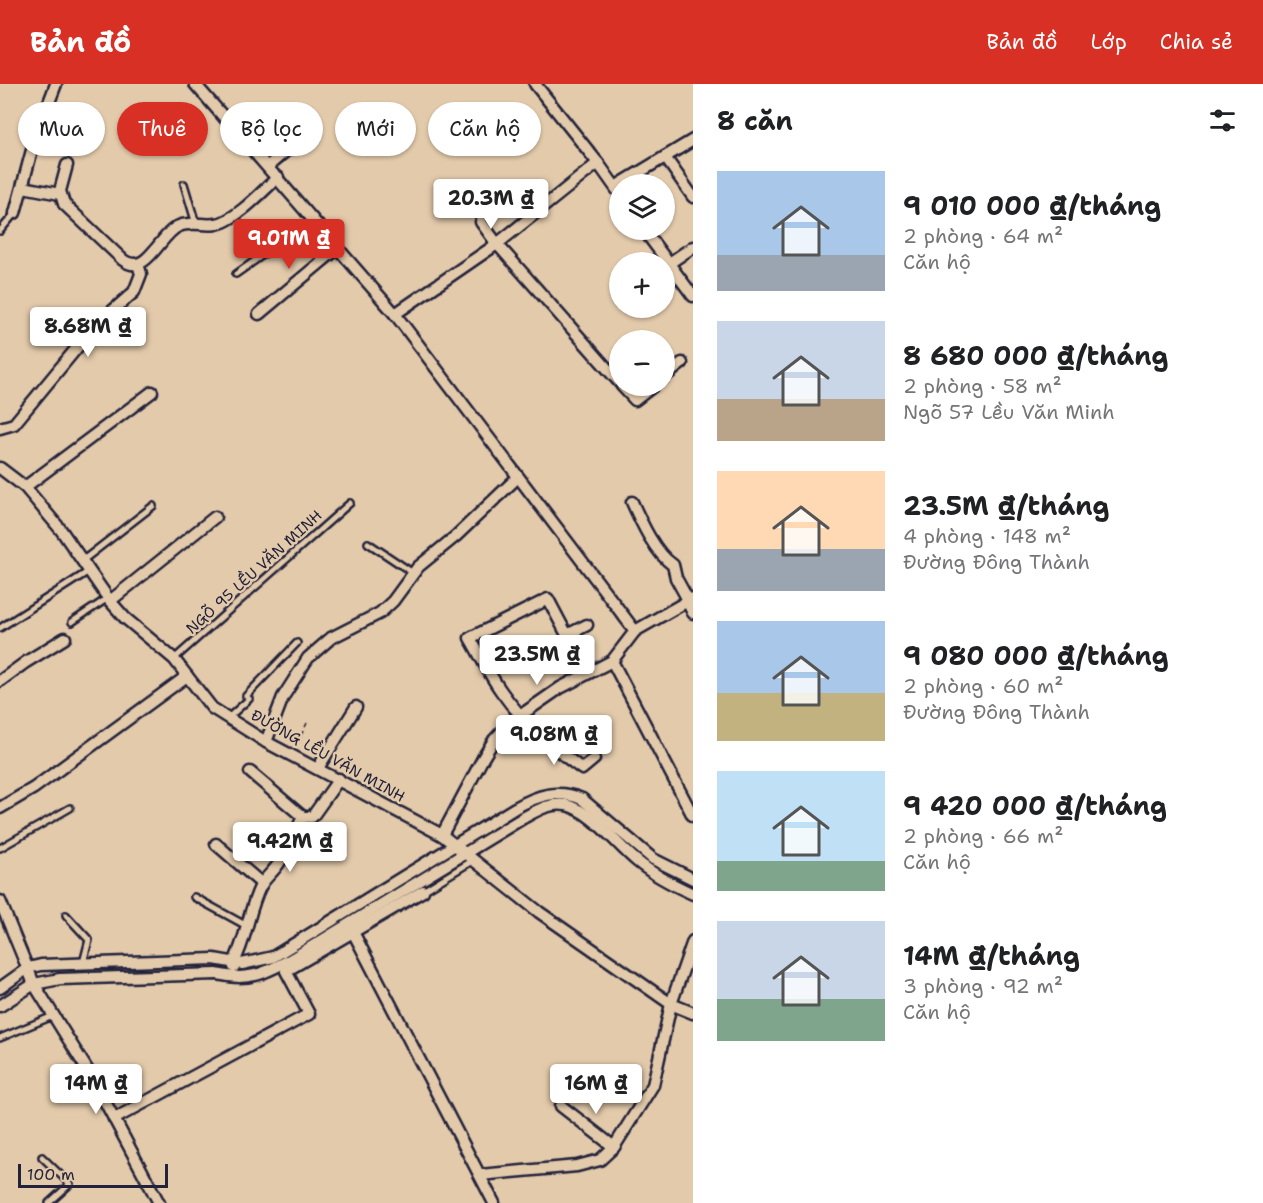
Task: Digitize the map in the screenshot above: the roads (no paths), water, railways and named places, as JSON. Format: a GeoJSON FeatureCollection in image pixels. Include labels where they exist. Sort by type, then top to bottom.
{"type":"FeatureCollection","features":[{"type":"Feature","properties":{"kind":"street"},"geometry":{"type":"LineString","coordinates":[[15,213],[35,139],[53,98],[56,84]]}},
{"type":"Feature","properties":{"kind":"street"},"geometry":{"type":"LineString","coordinates":[[195,84],[395,314],[634,631]]}},
{"type":"Feature","properties":{"kind":"street"},"geometry":{"type":"LineString","coordinates":[[535,84],[609,176]]}},
{"type":"Feature","properties":{"kind":"street"},"geometry":{"type":"LineString","coordinates":[[640,174],[693,140]]}},
{"type":"Feature","properties":{"kind":"street"},"geometry":{"type":"LineString","coordinates":[[268,166],[280,156]]}},
{"type":"Feature","properties":{"kind":"street"},"geometry":{"type":"LineString","coordinates":[[665,157],[693,197]]}},
{"type":"Feature","properties":{"kind":"street"},"geometry":{"type":"LineString","coordinates":[[395,314],[497,244],[598,163]]}},
{"type":"Feature","properties":{"kind":"street"},"geometry":{"type":"LineString","coordinates":[[67,165],[60,194],[64,204],[128,264],[138,264],[149,257],[170,232],[179,226],[213,225],[225,221],[278,177]]}},
{"type":"Feature","properties":{"kind":"street"},"geometry":{"type":"LineString","coordinates":[[23,187],[60,194]]}},
{"type":"Feature","properties":{"kind":"street"},"geometry":{"type":"LineString","coordinates":[[481,222],[497,244],[609,370]]}},
{"type":"Feature","properties":{"kind":"street"},"geometry":{"type":"LineString","coordinates":[[675,259],[693,247]]}},
{"type":"Feature","properties":{"kind":"street"},"geometry":{"type":"LineString","coordinates":[[259,314],[338,248]]}},
{"type":"Feature","properties":{"kind":"street"},"geometry":{"type":"LineString","coordinates":[[0,428],[14,424],[94,327],[134,292],[141,274],[138,264]]}},
{"type":"Feature","properties":{"kind":"street"},"geometry":{"type":"LineString","coordinates":[[675,273],[693,296]]}},
{"type":"Feature","properties":{"kind":"street"},"geometry":{"type":"LineString","coordinates":[[675,368],[682,363]]}},
{"type":"Feature","properties":{"kind":"street"},"geometry":{"type":"LineString","coordinates":[[25,487],[152,392]]}},
{"type":"Feature","properties":{"kind":"street","name":"ĐƯỜNG LỀU VĂN MINH"},"geometry":{"type":"LineString","coordinates":[[0,468],[25,487],[61,530],[109,600],[125,618],[174,659],[212,708],[266,742],[442,835],[539,912],[671,1004],[693,1013]]}},
{"type":"Feature","properties":{"kind":"street"},"geometry":{"type":"LineString","coordinates":[[266,742],[284,697],[308,658],[331,638],[380,614],[393,601],[413,573],[518,477]]}},
{"type":"Feature","properties":{"kind":"street"},"geometry":{"type":"LineString","coordinates":[[632,502],[642,524],[664,559],[673,565],[676,578],[689,600],[693,613]]}},
{"type":"Feature","properties":{"kind":"street"},"geometry":{"type":"LineString","coordinates":[[109,600],[214,517]]}},
{"type":"Feature","properties":{"kind":"street"},"geometry":{"type":"LineString","coordinates":[[587,625],[567,635],[548,599],[470,638],[501,691],[566,758],[582,769],[594,759]]}},
{"type":"Feature","properties":{"kind":"street"},"geometry":{"type":"LineString","coordinates":[[442,835],[494,740],[521,714],[560,688],[612,661],[634,631],[689,600]]}},
{"type":"Feature","properties":{"kind":"street"},"geometry":{"type":"LineString","coordinates":[[0,681],[64,638]]}},
{"type":"Feature","properties":{"kind":"street"},"geometry":{"type":"LineString","coordinates":[[612,661],[693,816]]}},
{"type":"Feature","properties":{"kind":"street"},"geometry":{"type":"LineString","coordinates":[[0,808],[42,782],[187,676]]}},
{"type":"Feature","properties":{"kind":"street"},"geometry":{"type":"LineString","coordinates":[[318,768],[356,707]]}},
{"type":"Feature","properties":{"kind":"street"},"geometry":{"type":"LineString","coordinates":[[250,772],[303,817],[312,817],[320,809],[339,779]]}},
{"type":"Feature","properties":{"kind":"street"},"geometry":{"type":"LineString","coordinates":[[0,988],[28,968],[83,963],[214,959],[233,964],[256,962],[273,957],[453,844],[529,800],[555,793],[569,794],[582,799],[653,859],[693,879]]}},
{"type":"Feature","properties":{"kind":"street"},"geometry":{"type":"LineString","coordinates":[[0,1006],[34,984],[60,979],[217,974],[236,979],[264,973],[469,857],[537,810],[554,805],[574,808],[585,814],[658,877],[693,894]]}},
{"type":"Feature","properties":{"kind":"street"},"geometry":{"type":"LineString","coordinates":[[236,979],[233,964],[243,945],[245,925],[262,884],[291,845],[303,817]]}},
{"type":"Feature","properties":{"kind":"street"},"geometry":{"type":"LineString","coordinates":[[609,836],[616,827]]}},
{"type":"Feature","properties":{"kind":"street"},"geometry":{"type":"LineString","coordinates":[[216,844],[262,884]]}},
{"type":"Feature","properties":{"kind":"street"},"geometry":{"type":"LineString","coordinates":[[114,1119],[309,1014],[286,971],[423,891]]}},
{"type":"Feature","properties":{"kind":"street"},"geometry":{"type":"LineString","coordinates":[[0,901],[34,984],[93,1079],[159,1203]]}},
{"type":"Feature","properties":{"kind":"street"},"geometry":{"type":"LineString","coordinates":[[354,932],[494,1203]]}},
{"type":"Feature","properties":{"kind":"street"},"geometry":{"type":"LineString","coordinates":[[480,1176],[577,1166],[600,1160],[614,1147],[653,1085],[671,1004],[693,941]]}},
{"type":"Feature","properties":{"kind":"street"},"geometry":{"type":"LineString","coordinates":[[561,1106],[614,1147]]}},
{"type":"Feature","properties":{"kind":"lane"},"geometry":{"type":"LineString","coordinates":[[184,184],[196,224]]}},
{"type":"Feature","properties":{"kind":"lane"},"geometry":{"type":"LineString","coordinates":[[0,231],[15,213]]}},
{"type":"Feature","properties":{"kind":"lane"},"geometry":{"type":"LineString","coordinates":[[236,274],[313,219]]}},
{"type":"Feature","properties":{"kind":"lane","name":"NGÕ 95 LỀU VĂN MINH"},"geometry":{"type":"LineString","coordinates":[[174,659],[350,503]]}},
{"type":"Feature","properties":{"kind":"lane"},"geometry":{"type":"LineString","coordinates":[[82,561],[153,506]]}},
{"type":"Feature","properties":{"kind":"lane"},"geometry":{"type":"LineString","coordinates":[[368,543],[413,573]]}},
{"type":"Feature","properties":{"kind":"lane"},"geometry":{"type":"LineString","coordinates":[[0,628],[88,571]]}},
{"type":"Feature","properties":{"kind":"lane"},"geometry":{"type":"LineString","coordinates":[[72,622],[109,600]]}},
{"type":"Feature","properties":{"kind":"lane"},"geometry":{"type":"LineString","coordinates":[[228,718],[249,699],[246,696],[297,643]]}},
{"type":"Feature","properties":{"kind":"lane"},"geometry":{"type":"LineString","coordinates":[[0,848],[70,808]]}},
{"type":"Feature","properties":{"kind":"lane"},"geometry":{"type":"LineString","coordinates":[[423,891],[469,857]]}},
{"type":"Feature","properties":{"kind":"lane"},"geometry":{"type":"LineString","coordinates":[[194,897],[245,925]]}},
{"type":"Feature","properties":{"kind":"lane"},"geometry":{"type":"LineString","coordinates":[[66,915],[88,940],[83,963]]}},
{"type":"Feature","properties":{"kind":"lane"},"geometry":{"type":"LineString","coordinates":[[0,1038],[53,1016]]}},
{"type":"Feature","properties":{"kind":"lane"},"geometry":{"type":"LineString","coordinates":[[42,1157],[70,1184],[49,1203]]}}]}
